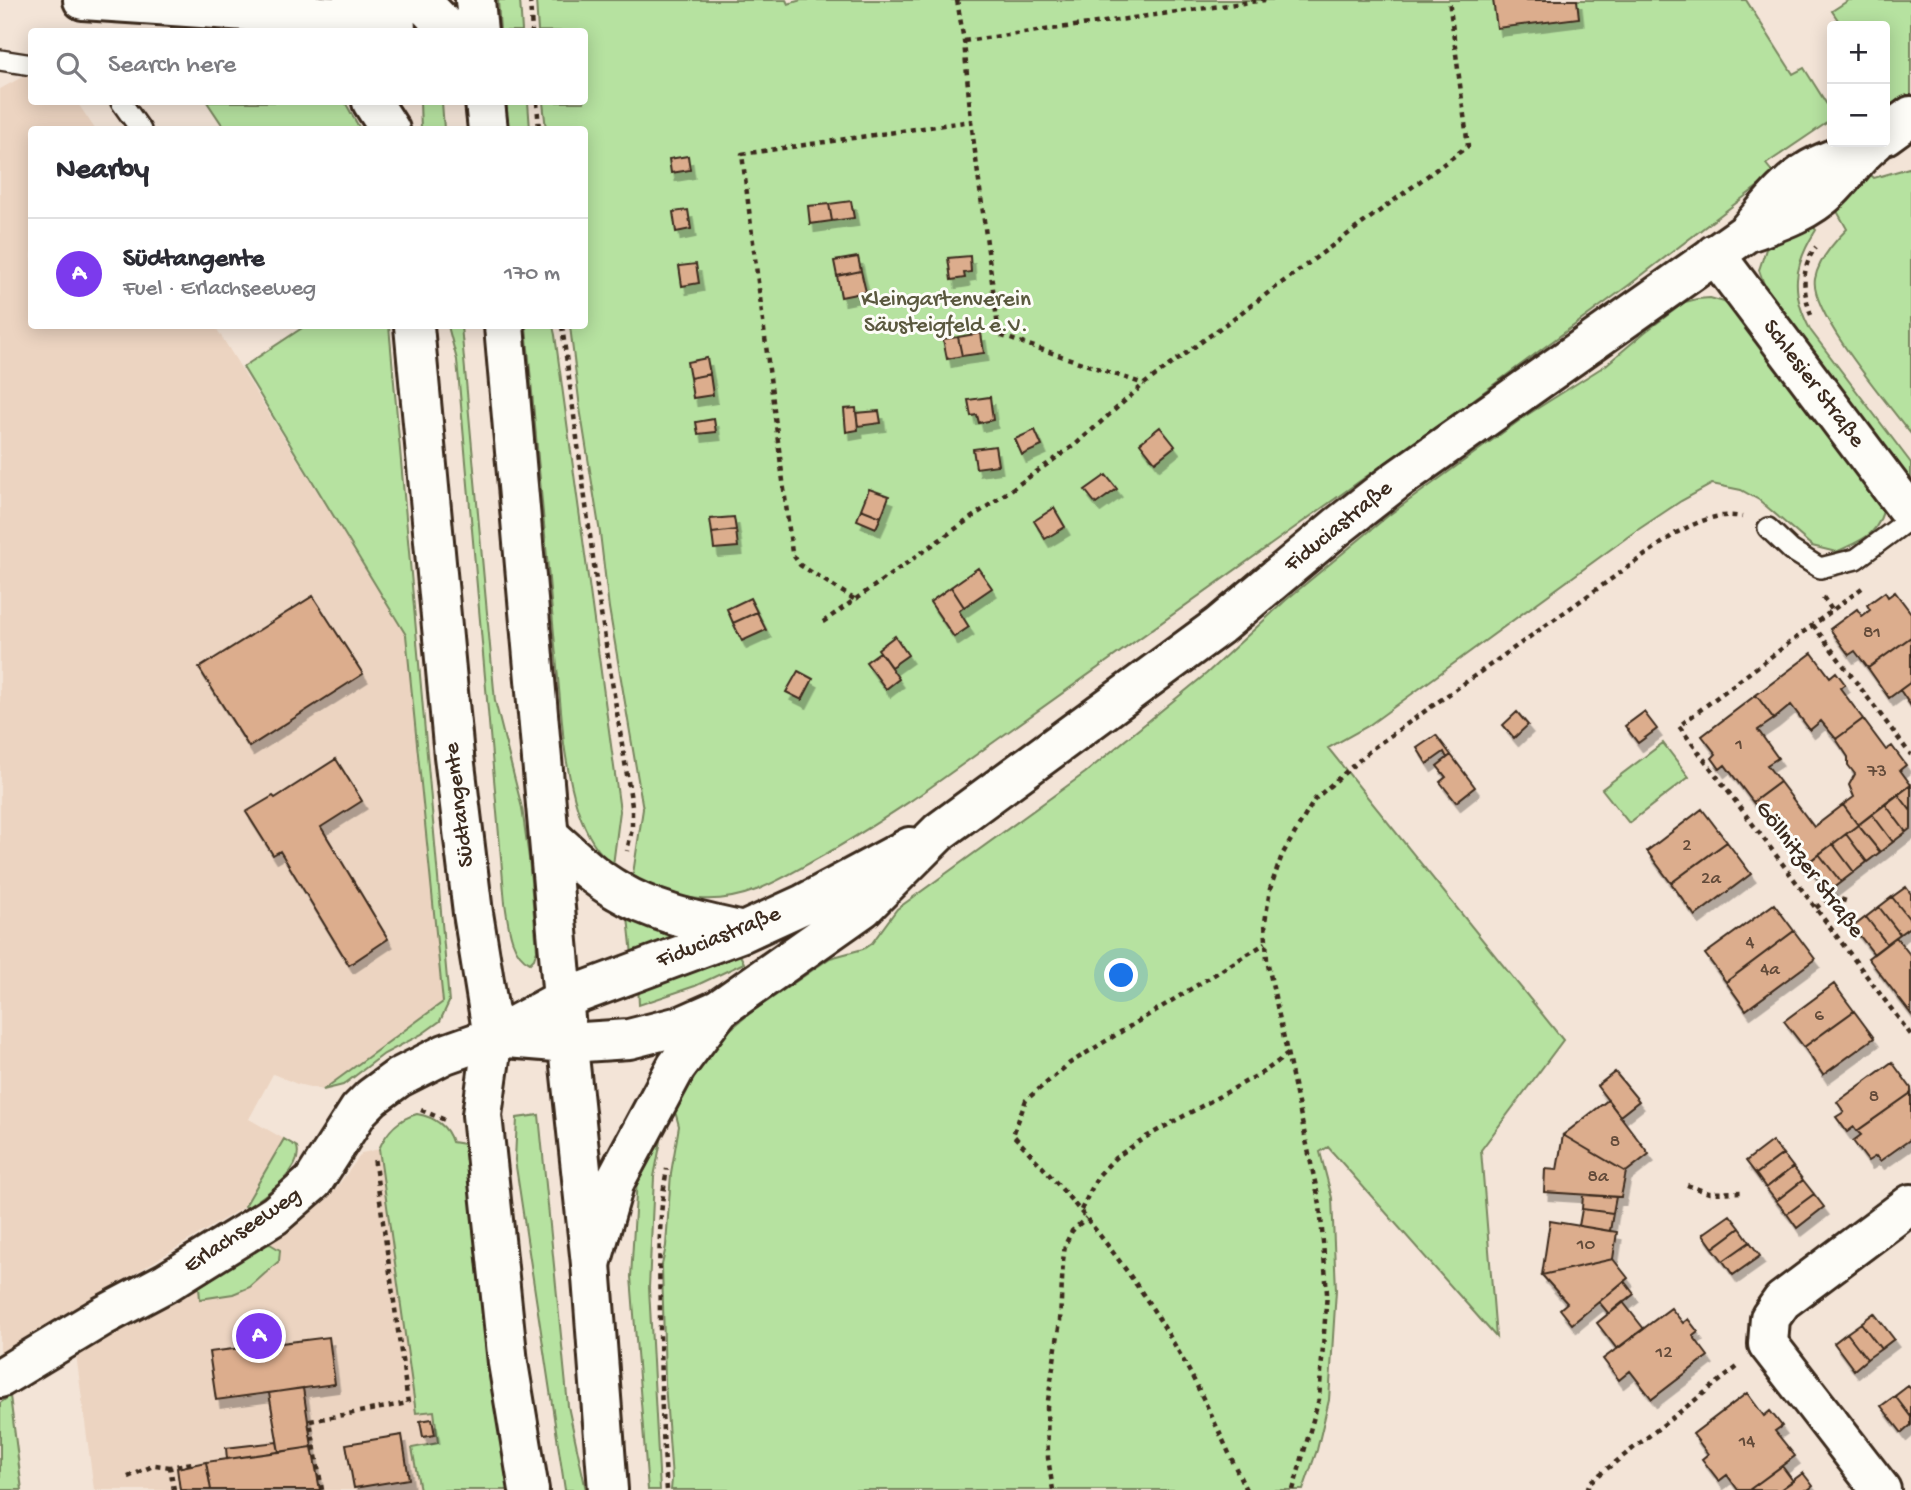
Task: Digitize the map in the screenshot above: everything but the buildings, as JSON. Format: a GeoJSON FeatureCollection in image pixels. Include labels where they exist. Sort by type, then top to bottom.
{"type":"FeatureCollection","features":[{"type":"Feature","properties":{"kind":"main road"},"geometry":{"type":"LineString","coordinates":[[83,0],[278,22],[360,16],[402,7],[443,28]]}},
{"type":"Feature","properties":{"kind":"main road"},"geometry":{"type":"LineString","coordinates":[[475,0],[478,28]]}},
{"type":"Feature","properties":{"kind":"main road"},"geometry":{"type":"LineString","coordinates":[[374,105],[387,126]]}},
{"type":"Feature","properties":{"kind":"main road"},"geometry":{"type":"LineString","coordinates":[[400,105],[401,126]]}},
{"type":"Feature","properties":{"kind":"main road"},"geometry":{"type":"LineString","coordinates":[[485,105],[488,126]]}},
{"type":"Feature","properties":{"kind":"main road","name":"Fiduciastraße"},"geometry":{"type":"LineString","coordinates":[[1890,131],[1911,116]]}},
{"type":"Feature","properties":{"kind":"main road","name":"Fiduciastraße"},"geometry":{"type":"LineString","coordinates":[[1746,233],[1784,188],[1812,168],[1862,147]]}},
{"type":"Feature","properties":{"kind":"main road","name":"Fiduciastraße"},"geometry":{"type":"LineString","coordinates":[[493,1037],[568,1043],[629,1039],[684,1025],[718,1010],[863,908],[940,831],[1219,626],[1397,480],[1746,233],[1797,214],[1812,204],[1829,191],[1870,147]]}},
{"type":"Feature","properties":{"kind":"main road","name":"Schlesier Straße"},"geometry":{"type":"LineString","coordinates":[[1715,254],[1911,516]]}},
{"type":"Feature","properties":{"kind":"main road","name":"Südtangente"},"geometry":{"type":"LineString","coordinates":[[414,329],[454,756],[473,913],[493,1037],[482,1115],[508,1363],[529,1490]]}},
{"type":"Feature","properties":{"kind":"main road"},"geometry":{"type":"LineString","coordinates":[[504,329],[568,1043],[591,1264],[608,1490]]}},
{"type":"Feature","properties":{"kind":"main road","name":"Fiduciastraße"},"geometry":{"type":"LineString","coordinates":[[493,1037],[564,999],[620,976],[693,953],[804,904],[940,831]]}},
{"type":"Feature","properties":{"kind":"main road"},"geometry":{"type":"LineString","coordinates":[[551,836],[597,878],[619,892],[668,914],[743,932]]}},
{"type":"Feature","properties":{"kind":"main road"},"geometry":{"type":"LineString","coordinates":[[591,1264],[615,1181],[676,1067],[718,1010]]}},
{"type":"Feature","properties":{"kind":"main road","name":"Erlachseeweg"},"geometry":{"type":"LineString","coordinates":[[0,1378],[103,1316],[167,1282],[275,1215],[313,1182],[359,1110],[372,1097],[398,1078],[445,1054],[493,1037]]}},
{"type":"Feature","properties":{"kind":"main road"},"geometry":{"type":"LineString","coordinates":[[1881,1490],[1769,1345],[1770,1318],[1782,1301],[1911,1204]]}},
{"type":"Feature","properties":{"kind":"lane"},"geometry":{"type":"LineString","coordinates":[[0,60],[28,64]]}},
{"type":"Feature","properties":{"kind":"lane"},"geometry":{"type":"LineString","coordinates":[[123,105],[138,126]]}},
{"type":"Feature","properties":{"kind":"lane"},"geometry":{"type":"LineString","coordinates":[[1768,528],[1791,550],[1820,568],[1856,559],[1911,516]]}},
{"type":"Feature","properties":{"kind":"path"},"geometry":{"type":"LineString","coordinates":[[530,0],[532,28]]}},
{"type":"Feature","properties":{"kind":"path"},"geometry":{"type":"LineString","coordinates":[[957,0],[999,335],[1144,384]]}},
{"type":"Feature","properties":{"kind":"path"},"geometry":{"type":"LineString","coordinates":[[964,41],[1265,0]]}},
{"type":"Feature","properties":{"kind":"path"},"geometry":{"type":"LineString","coordinates":[[823,622],[1076,444],[1144,384],[1468,146],[1449,0]]}},
{"type":"Feature","properties":{"kind":"path"},"geometry":{"type":"LineString","coordinates":[[537,105],[539,126]]}},
{"type":"Feature","properties":{"kind":"path"},"geometry":{"type":"LineString","coordinates":[[853,600],[800,565],[792,553],[742,154],[971,121]]}},
{"type":"Feature","properties":{"kind":"path"},"geometry":{"type":"LineString","coordinates":[[1812,204],[1827,225],[1827,234],[1808,261],[1804,285],[1806,299],[1817,324]]}},
{"type":"Feature","properties":{"kind":"path"},"geometry":{"type":"LineString","coordinates":[[1293,1490],[1319,1399],[1327,1293],[1320,1205],[1267,960],[1265,922],[1270,889],[1282,855],[1315,799],[1373,748],[1676,533],[1705,518],[1732,515],[1751,519],[1768,528]]}},
{"type":"Feature","properties":{"kind":"path"},"geometry":{"type":"LineString","coordinates":[[1867,585],[1813,625],[1911,755]]}},
{"type":"Feature","properties":{"kind":"path","name":"Göllnitzer Straße"},"geometry":{"type":"LineString","coordinates":[[1813,625],[1679,726],[1911,1035]]}},
{"type":"Feature","properties":{"kind":"path"},"geometry":{"type":"LineString","coordinates":[[1816,908],[1830,896],[1849,902]]}},
{"type":"Feature","properties":{"kind":"path"},"geometry":{"type":"LineString","coordinates":[[1246,1490],[1212,1414],[1180,1354],[1143,1295],[1080,1210],[1013,1135],[1026,1100],[1070,1063],[1266,943]]}},
{"type":"Feature","properties":{"kind":"path"},"geometry":{"type":"LineString","coordinates":[[1080,1210],[1098,1176],[1115,1158],[1146,1137],[1265,1071],[1287,1054]]}},
{"type":"Feature","properties":{"kind":"path"},"geometry":{"type":"LineString","coordinates":[[322,1490],[310,1421],[408,1403],[374,1149]]}},
{"type":"Feature","properties":{"kind":"path"},"geometry":{"type":"LineString","coordinates":[[1687,1185],[1709,1193],[1741,1192]]}},
{"type":"Feature","properties":{"kind":"path"},"geometry":{"type":"LineString","coordinates":[[1053,1490],[1048,1458],[1047,1406],[1060,1321],[1065,1245],[1072,1231],[1086,1218]]}},
{"type":"Feature","properties":{"kind":"path"},"geometry":{"type":"LineString","coordinates":[[1587,1490],[1590,1482],[1769,1345]]}},
{"type":"Feature","properties":{"kind":"path"},"geometry":{"type":"LineString","coordinates":[[128,1477],[155,1465],[170,1467],[192,1463]]}},
{"type":"Feature","properties":{"kind":"path"},"geometry":{"type":"LineString","coordinates":[[170,1467],[174,1490]]}},
{"type":"Feature","properties":{"kind":"shaded area"},"geometry":{"type":"Polygon","coordinates":[[[24,76],[28,77],[28,105],[79,105],[93,126],[28,126],[28,329],[217,329],[406,635],[443,1003],[323,1090],[297,1084],[273,1074],[249,1119],[284,1139],[245,1206],[0,1356],[0,89],[24,76]]]}},
{"type":"Feature","properties":{"kind":"shaded area"},"geometry":{"type":"Polygon","coordinates":[[[379,1149],[416,1412],[434,1410],[438,1443],[412,1448],[420,1490],[94,1490],[76,1354],[199,1287],[308,1214],[337,1187],[362,1153],[379,1149]]]}},
{"type":"Feature","properties":{"kind":"green space"},"geometry":{"type":"Polygon","coordinates":[[[498,0],[520,0],[522,28],[500,28],[498,0]]]}},
{"type":"Feature","properties":{"kind":"green space","name":"Kleingartenverein Säusteigfeld e.V."},"geometry":{"type":"Polygon","coordinates":[[[536,0],[786,0],[788,4],[801,0],[1746,0],[1793,74],[1804,68],[1827,105],[1827,123],[1766,164],[1774,174],[1629,285],[1447,419],[921,794],[869,828],[774,882],[746,894],[731,897],[691,898],[632,880],[643,809],[609,608],[570,329],[588,329],[588,126],[546,126],[543,105],[588,105],[588,28],[538,28],[536,0]]]}},
{"type":"Feature","properties":{"kind":"green space"},"geometry":{"type":"Polygon","coordinates":[[[1849,0],[1911,0],[1911,96],[1891,111],[1890,21],[1839,21],[1832,11],[1849,0]]]}},
{"type":"Feature","properties":{"kind":"green space"},"geometry":{"type":"Polygon","coordinates":[[[209,105],[347,105],[358,126],[223,126],[209,105]]]}},
{"type":"Feature","properties":{"kind":"green space"},"geometry":{"type":"Polygon","coordinates":[[[420,105],[442,105],[444,126],[421,126],[420,105]]]}},
{"type":"Feature","properties":{"kind":"green space"},"geometry":{"type":"Polygon","coordinates":[[[506,105],[528,105],[530,126],[508,126],[506,105]]]}},
{"type":"Feature","properties":{"kind":"green space"},"geometry":{"type":"Polygon","coordinates":[[[1909,168],[1911,434],[1837,335],[1816,294],[1815,279],[1823,258],[1847,229],[1833,204],[1871,175],[1874,178],[1909,168]]]}},
{"type":"Feature","properties":{"kind":"green space"},"geometry":{"type":"Polygon","coordinates":[[[1806,218],[1816,230],[1803,256],[1797,280],[1797,292],[1804,317],[1811,331],[1911,463],[1911,484],[1767,293],[1759,270],[1766,249],[1806,218]]]}},
{"type":"Feature","properties":{"kind":"green space"},"geometry":{"type":"Polygon","coordinates":[[[1710,298],[1724,302],[1735,311],[1884,506],[1882,516],[1873,531],[1836,552],[1812,546],[1759,500],[1741,490],[1712,484],[1633,533],[1368,726],[1328,748],[1563,1040],[1481,1150],[1496,1337],[1328,1147],[1320,1152],[1332,1198],[1336,1290],[1329,1400],[1317,1450],[1303,1490],[671,1490],[662,1265],[666,1246],[671,1173],[679,1126],[668,1101],[720,1038],[749,1014],[830,958],[863,949],[872,943],[897,909],[1085,773],[1206,674],[1286,600],[1389,515],[1527,415],[1606,365],[1685,302],[1710,298]]]}},
{"type":"Feature","properties":{"kind":"green space"},"geometry":{"type":"Polygon","coordinates":[[[300,329],[389,329],[449,1002],[440,1021],[422,1034],[384,1054],[343,1085],[323,1090],[443,1002],[406,635],[243,367],[300,329]]]}},
{"type":"Feature","properties":{"kind":"green space"},"geometry":{"type":"Polygon","coordinates":[[[449,329],[461,329],[495,701],[522,808],[529,858],[537,950],[530,963],[523,959],[514,945],[505,903],[457,360],[449,329]]]}},
{"type":"Feature","properties":{"kind":"green space"},"geometry":{"type":"Polygon","coordinates":[[[526,329],[554,329],[555,335],[620,811],[613,865],[601,854],[584,826],[573,793],[564,744],[526,329]]]}},
{"type":"Feature","properties":{"kind":"green space"},"geometry":{"type":"Polygon","coordinates":[[[1663,743],[1689,777],[1629,823],[1602,789],[1663,743]]]}},
{"type":"Feature","properties":{"kind":"green space"},"geometry":{"type":"Polygon","coordinates":[[[628,917],[686,934],[632,955],[628,917]]]}},
{"type":"Feature","properties":{"kind":"green space"},"geometry":{"type":"Polygon","coordinates":[[[740,955],[744,963],[695,986],[639,1005],[638,983],[740,955]]]}},
{"type":"Feature","properties":{"kind":"green space"},"geometry":{"type":"Polygon","coordinates":[[[417,1114],[439,1123],[452,1142],[464,1144],[475,1182],[514,1490],[420,1490],[412,1448],[438,1443],[434,1411],[416,1413],[379,1149],[394,1127],[417,1114]]]}},
{"type":"Feature","properties":{"kind":"green space"},"geometry":{"type":"Polygon","coordinates":[[[539,1115],[568,1406],[586,1490],[565,1490],[515,1160],[517,1118],[539,1115]]]}},
{"type":"Feature","properties":{"kind":"green space"},"geometry":{"type":"Polygon","coordinates":[[[663,1130],[654,1177],[649,1288],[660,1490],[648,1490],[631,1277],[637,1178],[663,1130]]]}},
{"type":"Feature","properties":{"kind":"green space"},"geometry":{"type":"Polygon","coordinates":[[[284,1139],[297,1147],[295,1165],[281,1182],[247,1208],[245,1206],[284,1139]]]}},
{"type":"Feature","properties":{"kind":"green space"},"geometry":{"type":"Polygon","coordinates":[[[270,1244],[280,1250],[279,1261],[250,1287],[233,1294],[200,1299],[199,1287],[263,1245],[270,1244]]]}},
{"type":"Feature","properties":{"kind":"green space"},"geometry":{"type":"Polygon","coordinates":[[[10,1396],[22,1490],[0,1490],[0,1403],[10,1396]]]}},
{"type":"Feature","properties":{"kind":"place","name":"Südtangente"},"geometry":{"type":"Point","coordinates":[259,1336]}}]}
